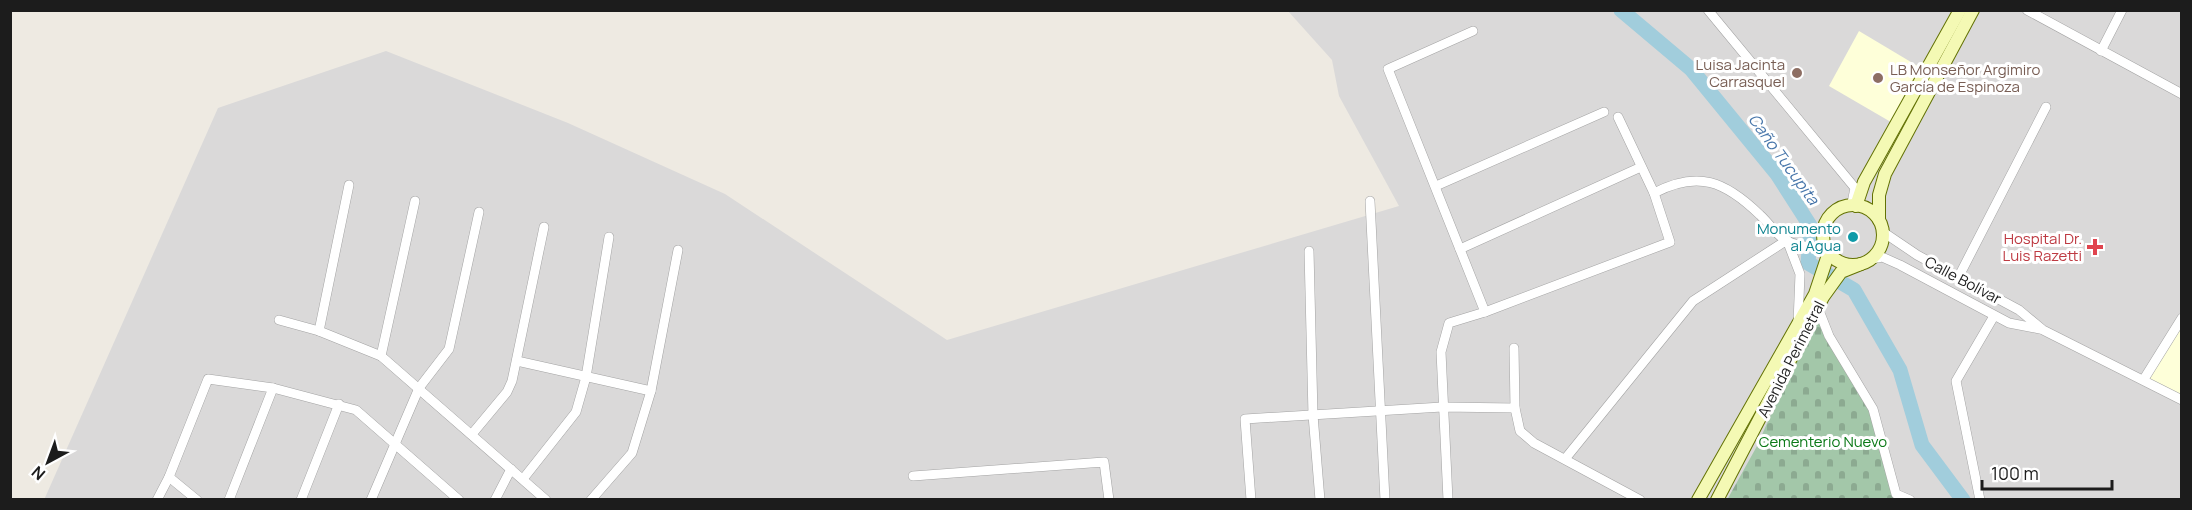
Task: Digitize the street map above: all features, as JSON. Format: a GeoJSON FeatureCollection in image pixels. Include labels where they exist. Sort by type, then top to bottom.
{"type":"FeatureCollection","features":[{"type":"Feature","properties":{"kind":"street"},"geometry":{"type":"LineString","coordinates":[[1708,10],[1855,188],[1854,206]]}},
{"type":"Feature","properties":{"kind":"street"},"geometry":{"type":"LineString","coordinates":[[1854,206],[1864,182],[1960,10]]}},
{"type":"Feature","properties":{"kind":"street"},"geometry":{"type":"LineString","coordinates":[[1786,240],[1828,251],[1843,263],[1866,262],[1881,247],[1879,195],[1886,174],[1973,10]]}},
{"type":"Feature","properties":{"kind":"street"},"geometry":{"type":"LineString","coordinates":[[2027,10],[2181,93]]}},
{"type":"Feature","properties":{"kind":"street"},"geometry":{"type":"LineString","coordinates":[[2101,51],[2122,10]]}},
{"type":"Feature","properties":{"kind":"street"},"geometry":{"type":"LineString","coordinates":[[1473,31],[1388,69],[1485,312]]}},
{"type":"Feature","properties":{"kind":"street"},"geometry":{"type":"LineString","coordinates":[[1958,278],[2046,107]]}},
{"type":"Feature","properties":{"kind":"street"},"geometry":{"type":"LineString","coordinates":[[1436,186],[1604,112]]}},
{"type":"Feature","properties":{"kind":"street"},"geometry":{"type":"LineString","coordinates":[[1448,500],[1441,352],[1449,323],[1485,312],[1670,242],[1654,193],[1618,117]]}},
{"type":"Feature","properties":{"kind":"street"},"geometry":{"type":"LineString","coordinates":[[1460,249],[1641,166]]}},
{"type":"Feature","properties":{"kind":"street"},"geometry":{"type":"LineString","coordinates":[[1654,193],[1672,183],[1688,180],[1715,182],[1752,208],[1786,240],[1800,274],[1798,323]]}},
{"type":"Feature","properties":{"kind":"street"},"geometry":{"type":"LineString","coordinates":[[319,331],[349,185]]}},
{"type":"Feature","properties":{"kind":"street"},"geometry":{"type":"LineString","coordinates":[[381,356],[415,201]]}},
{"type":"Feature","properties":{"kind":"street"},"geometry":{"type":"LineString","coordinates":[[1370,201],[1385,500]]}},
{"type":"Feature","properties":{"kind":"street"},"geometry":{"type":"LineString","coordinates":[[1828,251],[1824,234],[1829,218],[1841,208],[1854,206],[1869,210],[1881,226]]}},
{"type":"Feature","properties":{"kind":"street"},"geometry":{"type":"LineString","coordinates":[[371,500],[419,388],[450,349],[479,212]]}},
{"type":"Feature","properties":{"kind":"street","name":"Calle Bolívar"},"geometry":{"type":"LineString","coordinates":[[1881,226],[1958,278],[2019,310],[2043,330],[2144,379],[2181,400]]}},
{"type":"Feature","properties":{"kind":"street"},"geometry":{"type":"LineString","coordinates":[[472,434],[507,392],[517,361],[544,227]]}},
{"type":"Feature","properties":{"kind":"street"},"geometry":{"type":"LineString","coordinates":[[523,479],[576,412],[585,376],[609,237]]}},
{"type":"Feature","properties":{"kind":"street"},"geometry":{"type":"LineString","coordinates":[[1565,459],[1693,301],[1786,240]]}},
{"type":"Feature","properties":{"kind":"street"},"geometry":{"type":"LineString","coordinates":[[591,500],[632,453],[651,392],[678,250]]}},
{"type":"Feature","properties":{"kind":"street"},"geometry":{"type":"LineString","coordinates":[[1309,251],[1313,415],[1320,500]]}},
{"type":"Feature","properties":{"kind":"street","name":"Avenida Perimetral"},"geometry":{"type":"LineString","coordinates":[[1717,500],[1818,308],[1825,284],[1828,251]]}},
{"type":"Feature","properties":{"kind":"street","name":"Calle Bolívar"},"geometry":{"type":"LineString","coordinates":[[1866,262],[1882,257],[2009,323],[2043,330]]}},
{"type":"Feature","properties":{"kind":"street","name":"Avenida Perimetral"},"geometry":{"type":"LineString","coordinates":[[1698,500],[1798,323],[1825,284],[1849,268],[1866,262]]}},
{"type":"Feature","properties":{"kind":"street"},"geometry":{"type":"LineString","coordinates":[[1818,308],[1829,336],[1874,409],[1896,494],[1910,500]]}},
{"type":"Feature","properties":{"kind":"street"},"geometry":{"type":"LineString","coordinates":[[1980,500],[1956,381],[1994,316]]}},
{"type":"Feature","properties":{"kind":"street"},"geometry":{"type":"LineString","coordinates":[[2144,379],[2181,318]]}},
{"type":"Feature","properties":{"kind":"street"},"geometry":{"type":"LineString","coordinates":[[279,320],[319,331],[381,356],[546,500]]}},
{"type":"Feature","properties":{"kind":"street"},"geometry":{"type":"LineString","coordinates":[[1514,348],[1517,388],[1515,408],[1520,432],[1534,443],[1640,500]]}},
{"type":"Feature","properties":{"kind":"street"},"geometry":{"type":"LineString","coordinates":[[517,361],[651,392]]}},
{"type":"Feature","properties":{"kind":"street"},"geometry":{"type":"LineString","coordinates":[[157,500],[169,477],[208,379],[273,388],[356,410],[459,500]]}},
{"type":"Feature","properties":{"kind":"street"},"geometry":{"type":"LineString","coordinates":[[229,500],[273,388]]}},
{"type":"Feature","properties":{"kind":"street"},"geometry":{"type":"LineString","coordinates":[[300,500],[339,404]]}},
{"type":"Feature","properties":{"kind":"street"},"geometry":{"type":"LineString","coordinates":[[1251,500],[1245,419],[1442,407],[1515,408]]}},
{"type":"Feature","properties":{"kind":"street"},"geometry":{"type":"LineString","coordinates":[[913,476],[1104,462],[1109,500]]}},
{"type":"Feature","properties":{"kind":"street"},"geometry":{"type":"LineString","coordinates":[[495,500],[511,469]]}},
{"type":"Feature","properties":{"kind":"street"},"geometry":{"type":"LineString","coordinates":[[169,477],[197,500]]}},
{"type":"Feature","properties":{"kind":"shaded area"},"geometry":{"type":"Polygon","coordinates":[[[1288,11],[2181,11],[2181,499],[44,500],[218,108],[386,51],[568,123],[725,194],[947,340],[1399,206],[1339,96],[1332,60],[1288,11]]]}},
{"type":"Feature","properties":{"kind":"shaded area","name":"LB Monseñor Argimiro García de Espinoza"},"geometry":{"type":"Polygon","coordinates":[[[1859,31],[1926,71],[1896,125],[1829,86],[1859,31]]]}},
{"type":"Feature","properties":{"kind":"shaded area"},"geometry":{"type":"Polygon","coordinates":[[[2181,318],[2181,399],[2144,379],[2181,318]]]}},
{"type":"Feature","properties":{"kind":"green space","name":"Cementerio Nuevo"},"geometry":{"type":"Polygon","coordinates":[[[1818,308],[1873,409],[1896,493],[1910,499],[1727,500],[1757,446],[1818,308]]]}},
{"type":"Feature","properties":{"kind":"waterway","name":"Caño Tucupita"},"geometry":{"type":"LineString","coordinates":[[1621,10],[1691,69],[1777,174],[1811,227],[1808,263],[1854,290],[1900,370],[1922,445],[1963,500]]}},
{"type":"Feature","properties":{"kind":"place","name":"Luisa Jacinta Carrasquel"},"geometry":{"type":"Point","coordinates":[1797,73]}},
{"type":"Feature","properties":{"kind":"place","name":"LB Monseñor Argimiro García de Espinoza"},"geometry":{"type":"Point","coordinates":[1878,78]}},
{"type":"Feature","properties":{"kind":"place","name":"Monumento al Agua"},"geometry":{"type":"Point","coordinates":[1853,237]}},
{"type":"Feature","properties":{"kind":"place","name":"Hospital Dr. Luis Razetti"},"geometry":{"type":"Point","coordinates":[2095,247]}}]}
